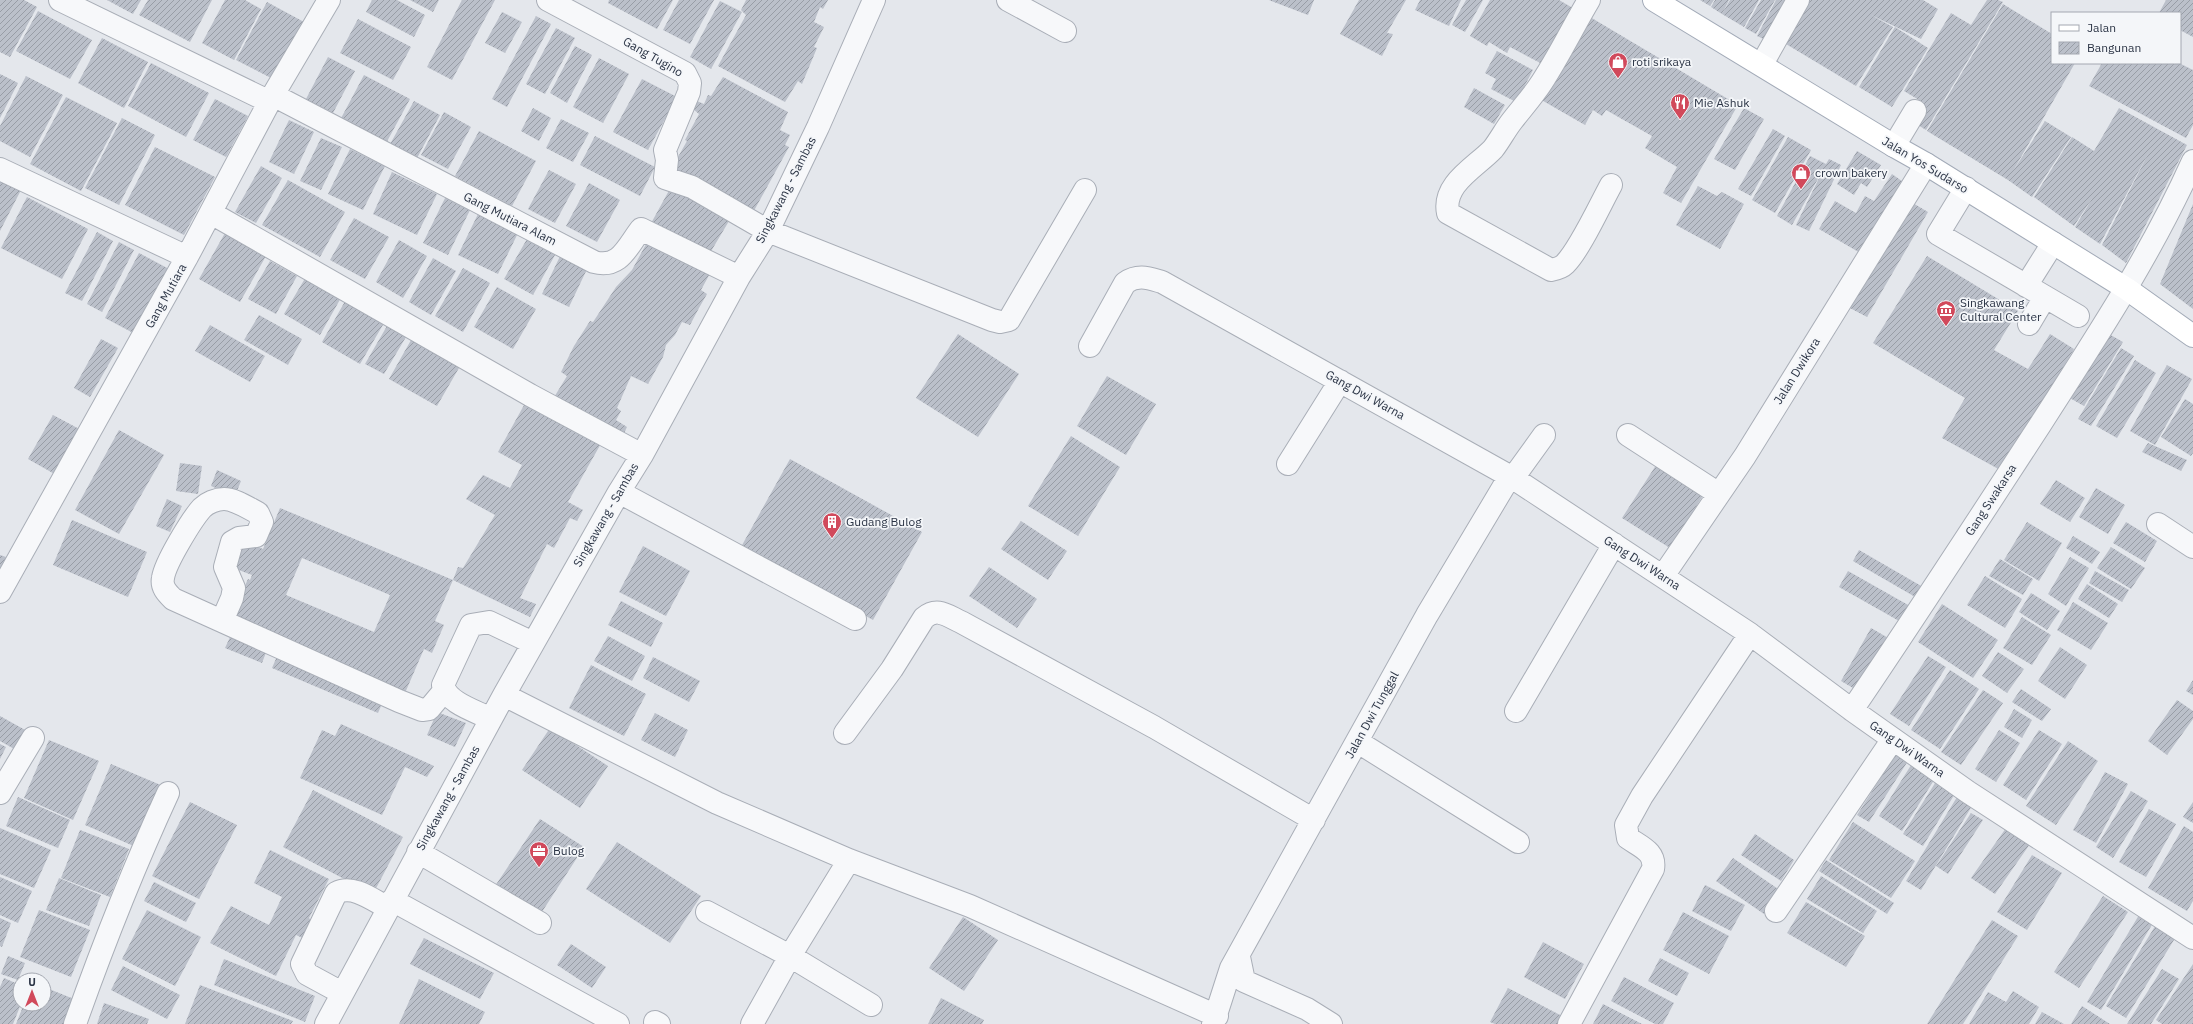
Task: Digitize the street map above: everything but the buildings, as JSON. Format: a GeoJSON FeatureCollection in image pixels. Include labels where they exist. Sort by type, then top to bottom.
{"type":"FeatureCollection","features":[{"type":"Feature","properties":{"kind":"main road","name":"Jalan Yos Sudarso"},"geometry":{"type":"LineString","coordinates":[[1654,0],[1966,188],[2127,289],[2193,336]]}},
{"type":"Feature","properties":{"kind":"street"},"geometry":{"type":"LineString","coordinates":[[60,0],[271,99]]}},
{"type":"Feature","properties":{"kind":"street","name":"Gang Mutiara"},"geometry":{"type":"LineString","coordinates":[[0,592],[187,257],[271,99],[329,0]]}},
{"type":"Feature","properties":{"kind":"street","name":"Gang Tugino"},"geometry":{"type":"LineString","coordinates":[[548,0],[685,73],[690,83],[689,92],[665,150],[667,160],[665,178],[692,187],[768,231]]}},
{"type":"Feature","properties":{"kind":"street","name":"Singkawang - Sambas"},"geometry":{"type":"LineString","coordinates":[[326,1024],[504,695],[619,492],[642,455],[739,277],[768,231],[818,127],[874,0]]}},
{"type":"Feature","properties":{"kind":"street"},"geometry":{"type":"LineString","coordinates":[[1008,0],[1065,31]]}},
{"type":"Feature","properties":{"kind":"street"},"geometry":{"type":"LineString","coordinates":[[1589,0],[1541,83],[1502,138],[1489,153],[1465,174],[1450,193],[1447,205],[1448,213],[1551,270],[1558,269],[1565,264],[1579,243],[1611,185]]}},
{"type":"Feature","properties":{"kind":"street"},"geometry":{"type":"LineString","coordinates":[[1762,64],[1798,0]]}},
{"type":"Feature","properties":{"kind":"street","name":"Gang Mutiara Alam"},"geometry":{"type":"LineString","coordinates":[[271,99],[594,262],[605,265],[617,260],[641,229],[739,277]]}},
{"type":"Feature","properties":{"kind":"street"},"geometry":{"type":"LineString","coordinates":[[1894,146],[1914,111]]}},
{"type":"Feature","properties":{"kind":"street","name":"Gang Swakarsa"},"geometry":{"type":"LineString","coordinates":[[1852,710],[1919,612],[2127,289],[2178,194],[2193,161]]}},
{"type":"Feature","properties":{"kind":"street","name":"Jalan Dwikora"},"geometry":{"type":"LineString","coordinates":[[1663,576],[1745,456],[1926,164]]}},
{"type":"Feature","properties":{"kind":"street"},"geometry":{"type":"LineString","coordinates":[[0,169],[187,257]]}},
{"type":"Feature","properties":{"kind":"street"},"geometry":{"type":"LineString","coordinates":[[1966,188],[1938,234],[2078,316]]}},
{"type":"Feature","properties":{"kind":"street"},"geometry":{"type":"LineString","coordinates":[[768,231],[1000,322],[1009,320],[1085,190]]}},
{"type":"Feature","properties":{"kind":"street"},"geometry":{"type":"LineString","coordinates":[[211,213],[516,387],[642,455]]}},
{"type":"Feature","properties":{"kind":"street"},"geometry":{"type":"LineString","coordinates":[[2026,286],[2053,243]]}},
{"type":"Feature","properties":{"kind":"street","name":"Gang Dwi Warna"},"geometry":{"type":"LineString","coordinates":[[1090,346],[1125,283],[1134,277],[1145,277],[1162,282],[1511,477],[1750,634],[1852,710],[1968,792],[2193,938]]}},
{"type":"Feature","properties":{"kind":"street"},"geometry":{"type":"LineString","coordinates":[[2029,324],[2045,297]]}},
{"type":"Feature","properties":{"kind":"street"},"geometry":{"type":"LineString","coordinates":[[1288,464],[1340,381]]}},
{"type":"Feature","properties":{"kind":"street","name":"Jalan Dwi Tunggal"},"geometry":{"type":"LineString","coordinates":[[1216,1016],[1224,983],[1231,968],[1239,957],[1427,615],[1511,477],[1544,435]]}},
{"type":"Feature","properties":{"kind":"street"},"geometry":{"type":"LineString","coordinates":[[1628,435],[1719,494]]}},
{"type":"Feature","properties":{"kind":"street"},"geometry":{"type":"LineString","coordinates":[[619,492],[855,619]]}},
{"type":"Feature","properties":{"kind":"street"},"geometry":{"type":"LineString","coordinates":[[222,621],[232,598],[234,588],[225,567],[232,542],[239,538],[256,536],[262,522],[258,513],[225,499],[213,501],[203,507],[187,527],[163,578],[164,590],[173,599],[222,621],[422,710],[429,709],[444,691]]}},
{"type":"Feature","properties":{"kind":"street"},"geometry":{"type":"LineString","coordinates":[[2158,524],[2193,547]]}},
{"type":"Feature","properties":{"kind":"street"},"geometry":{"type":"LineString","coordinates":[[1516,711],[1614,544]]}},
{"type":"Feature","properties":{"kind":"street"},"geometry":{"type":"LineString","coordinates":[[845,733],[892,669],[924,618],[931,612],[937,612],[960,622],[1154,727],[1314,820]]}},
{"type":"Feature","properties":{"kind":"street"},"geometry":{"type":"LineString","coordinates":[[491,719],[450,697],[444,691],[443,685],[471,624],[489,622],[533,643]]}},
{"type":"Feature","properties":{"kind":"street"},"geometry":{"type":"LineString","coordinates":[[1569,1024],[1653,869],[1655,862],[1652,855],[1628,838],[1626,825],[1642,796],[1750,634]]}},
{"type":"Feature","properties":{"kind":"street"},"geometry":{"type":"LineString","coordinates":[[504,695],[717,803],[849,860],[970,906],[1216,1016],[1229,1003],[1244,981],[1239,957]]}},
{"type":"Feature","properties":{"kind":"street"},"geometry":{"type":"LineString","coordinates":[[0,793],[33,738]]}},
{"type":"Feature","properties":{"kind":"street"},"geometry":{"type":"LineString","coordinates":[[1776,911],[1893,739]]}},
{"type":"Feature","properties":{"kind":"street"},"geometry":{"type":"LineString","coordinates":[[1358,742],[1518,842]]}},
{"type":"Feature","properties":{"kind":"street"},"geometry":{"type":"LineString","coordinates":[[75,1024],[130,877],[168,793]]}},
{"type":"Feature","properties":{"kind":"street"},"geometry":{"type":"LineString","coordinates":[[418,852],[540,923]]}},
{"type":"Feature","properties":{"kind":"street"},"geometry":{"type":"LineString","coordinates":[[752,1024],[790,956],[849,860]]}},
{"type":"Feature","properties":{"kind":"street"},"geometry":{"type":"LineString","coordinates":[[342,993],[306,974],[302,964],[336,893],[342,890],[352,890],[390,904],[607,1021]]}},
{"type":"Feature","properties":{"kind":"street"},"geometry":{"type":"LineString","coordinates":[[707,912],[790,956],[871,1005]]}},
{"type":"Feature","properties":{"kind":"street"},"geometry":{"type":"LineString","coordinates":[[1244,981],[1307,1009],[1331,1024]]}},
{"type":"Feature","properties":{"kind":"place","name":"roti srikaya"},"geometry":{"type":"Point","coordinates":[1618,79]}},
{"type":"Feature","properties":{"kind":"place","name":"Mie Ashuk"},"geometry":{"type":"Point","coordinates":[1680,120]}},
{"type":"Feature","properties":{"kind":"place","name":"crown bakery"},"geometry":{"type":"Point","coordinates":[1801,190]}},
{"type":"Feature","properties":{"kind":"place","name":"Singkawang Cultural Center"},"geometry":{"type":"Point","coordinates":[1946,327]}},
{"type":"Feature","properties":{"kind":"place","name":"Gudang Bulog"},"geometry":{"type":"Point","coordinates":[832,539]}},
{"type":"Feature","properties":{"kind":"place","name":"Bulog"},"geometry":{"type":"Point","coordinates":[539,868]}}]}
